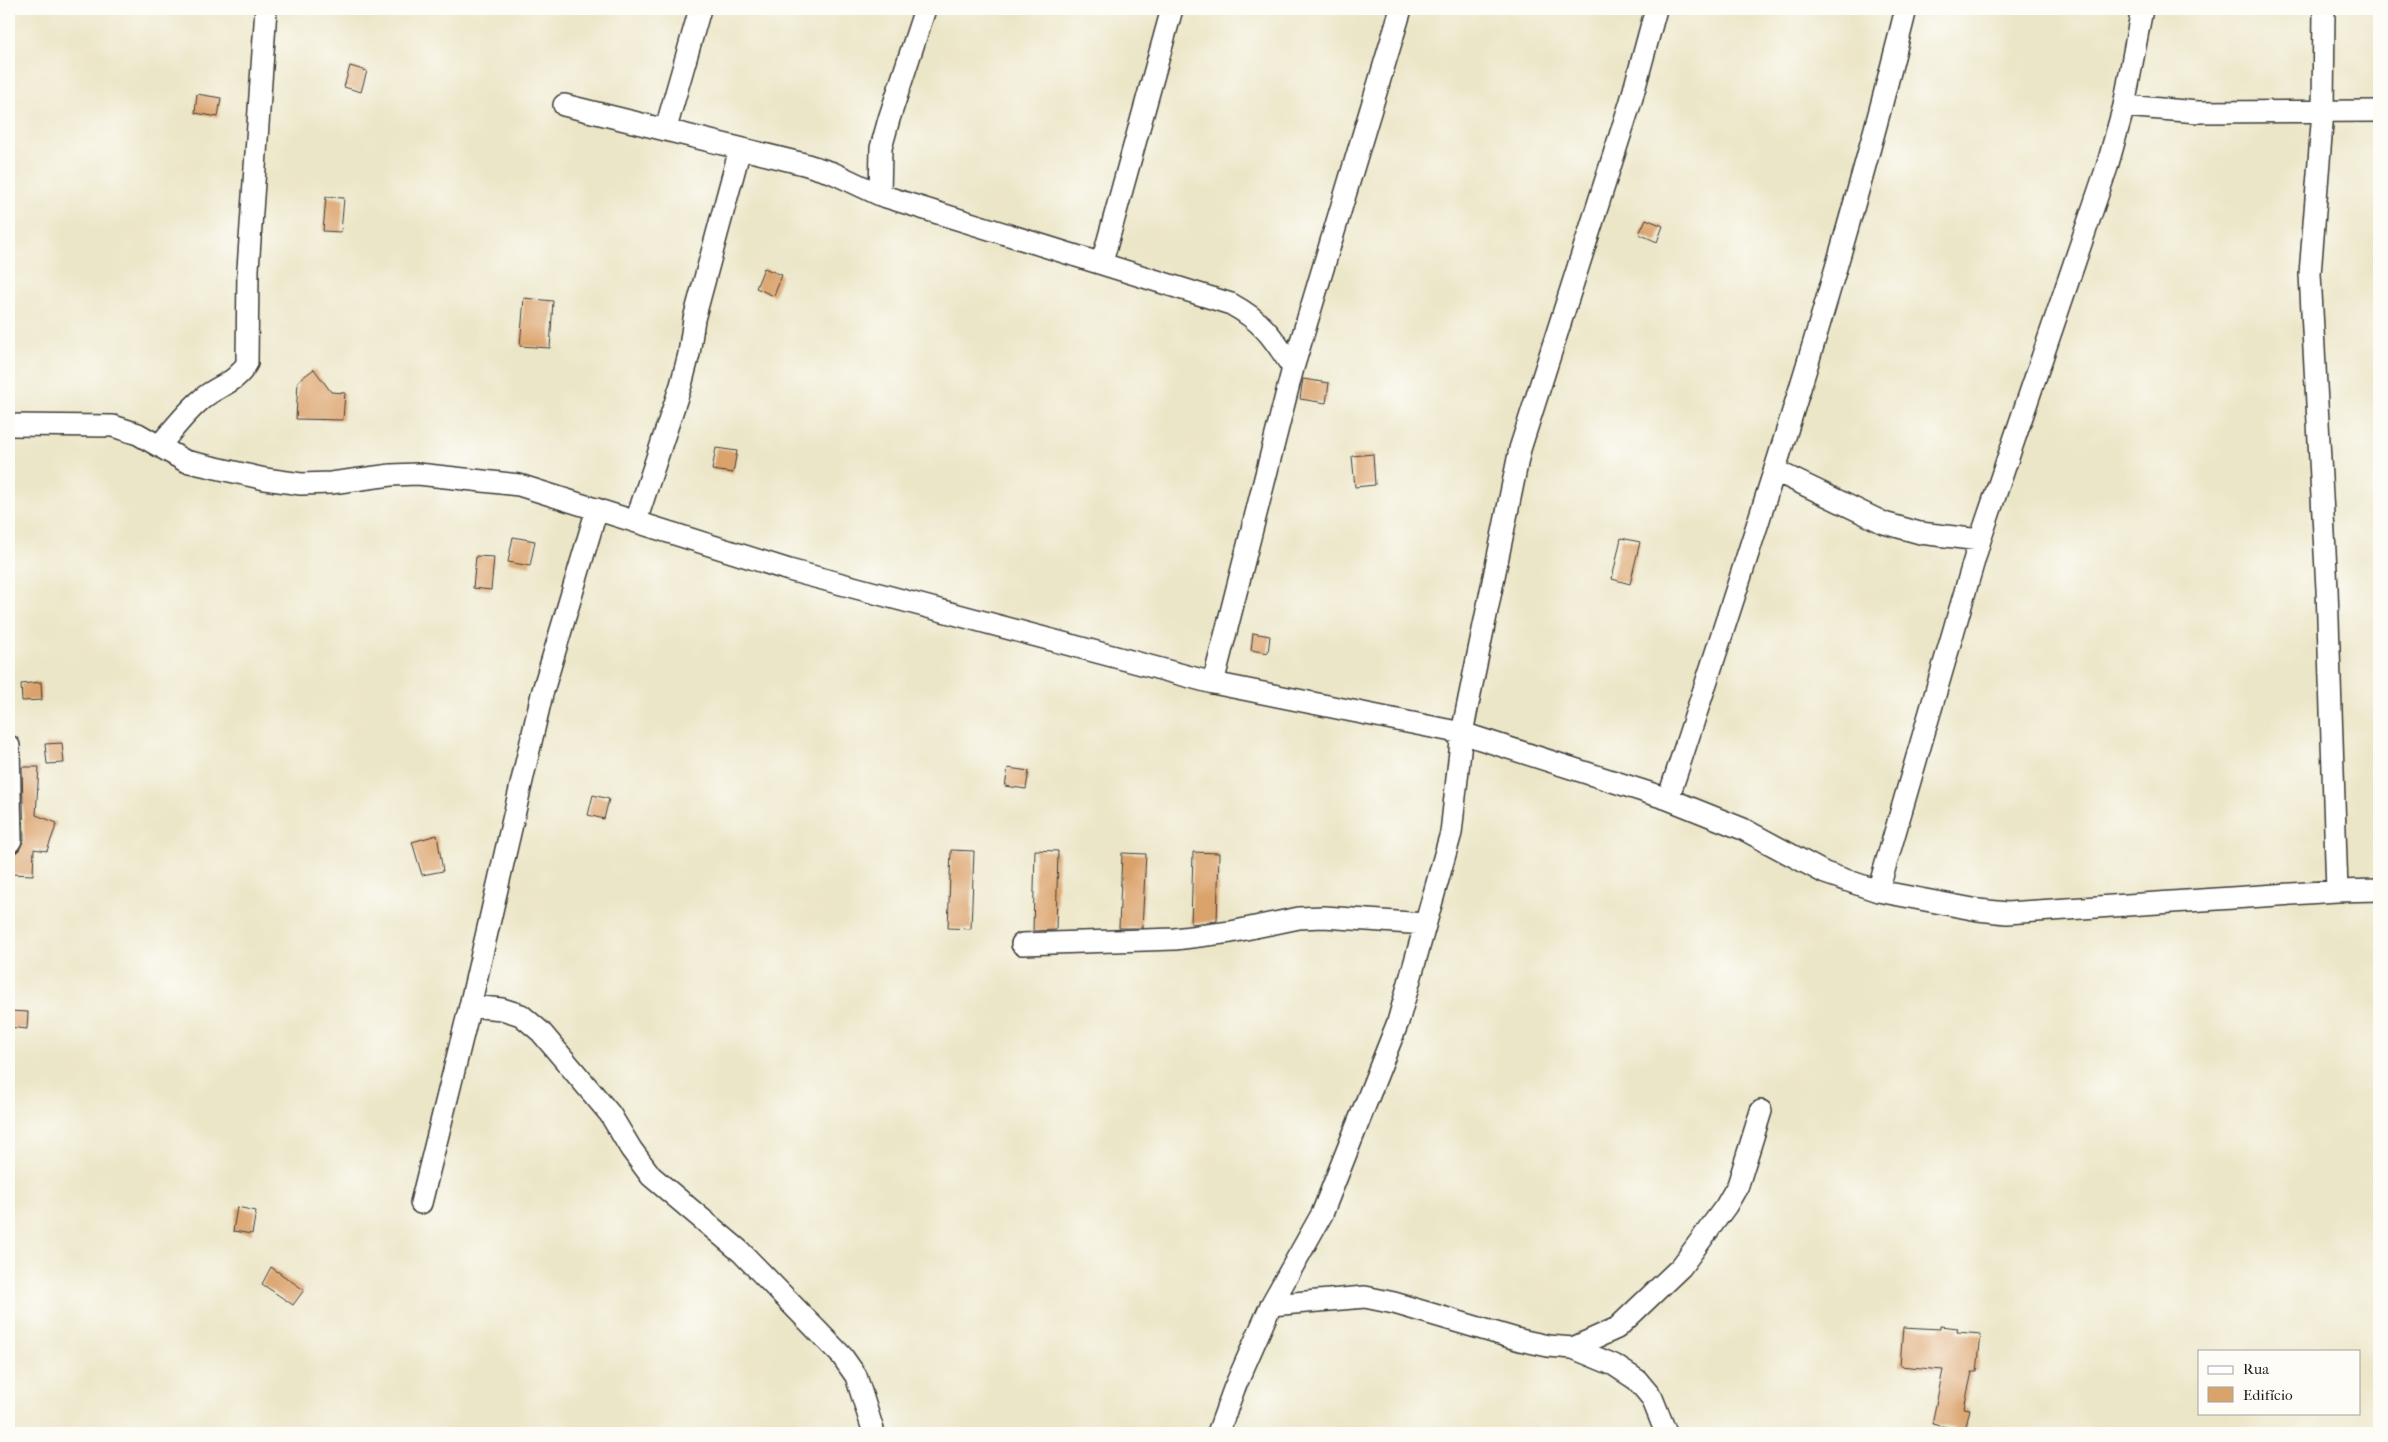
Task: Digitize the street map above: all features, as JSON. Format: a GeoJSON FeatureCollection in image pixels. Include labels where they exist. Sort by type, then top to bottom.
{"type":"FeatureCollection","features":[{"type":"Feature","properties":{"kind":"street"},"geometry":{"type":"LineString","coordinates":[[159,446],[187,412],[203,398],[241,375],[247,363],[248,269],[266,9]]}},
{"type":"Feature","properties":{"kind":"street"},"geometry":{"type":"LineString","coordinates":[[666,128],[700,9]]}},
{"type":"Feature","properties":{"kind":"street"},"geometry":{"type":"LineString","coordinates":[[880,196],[881,148],[926,9]]}},
{"type":"Feature","properties":{"kind":"street"},"geometry":{"type":"LineString","coordinates":[[1102,262],[1172,9]]}},
{"type":"Feature","properties":{"kind":"street"},"geometry":{"type":"LineString","coordinates":[[1213,683],[1293,368],[1401,9]]}},
{"type":"Feature","properties":{"kind":"street"},"geometry":{"type":"LineString","coordinates":[[1218,1433],[1234,1389],[1271,1305],[1322,1214],[1398,1022],[1451,833],[1462,733],[1520,450],[1631,101],[1656,9]]}},
{"type":"Feature","properties":{"kind":"street"},"geometry":{"type":"LineString","coordinates":[[1668,799],[1776,471],[1875,134],[1906,9]]}},
{"type":"Feature","properties":{"kind":"street"},"geometry":{"type":"LineString","coordinates":[[1878,891],[1980,540],[2107,167],[2124,106],[2142,9]]}},
{"type":"Feature","properties":{"kind":"street"},"geometry":{"type":"LineString","coordinates":[[2324,9],[2323,111],[2310,274],[2327,589],[2337,891]]}},
{"type":"Feature","properties":{"kind":"street"},"geometry":{"type":"LineString","coordinates":[[564,105],[666,128],[833,173],[880,196],[1102,262],[1231,304],[1252,316],[1270,333],[1293,368]]}},
{"type":"Feature","properties":{"kind":"street"},"geometry":{"type":"LineString","coordinates":[[2124,106],[2198,112],[2379,111]]}},
{"type":"Feature","properties":{"kind":"street"},"geometry":{"type":"LineString","coordinates":[[636,521],[681,385],[689,354],[694,319],[740,149]]}},
{"type":"Feature","properties":{"kind":"street"},"geometry":{"type":"LineString","coordinates":[[9,425],[113,426],[138,434],[185,460],[265,479],[301,484],[321,484],[391,475],[418,474],[519,485],[789,570],[1213,683],[1462,733],[1668,799],[1743,829],[1825,873],[1878,891],[1978,910],[2007,913],[2337,891],[2379,890]]}},
{"type":"Feature","properties":{"kind":"street"},"geometry":{"type":"LineString","coordinates":[[1776,471],[1884,523],[1920,533],[1980,540]]}},
{"type":"Feature","properties":{"kind":"street"},"geometry":{"type":"LineString","coordinates":[[421,1203],[470,1006],[542,694],[597,509]]}},
{"type":"Feature","properties":{"kind":"street"},"geometry":{"type":"LineString","coordinates":[[9,746],[11,840],[9,843]]}},
{"type":"Feature","properties":{"kind":"street"},"geometry":{"type":"LineString","coordinates":[[1022,944],[1175,939],[1232,932],[1299,918],[1324,917],[1425,924]]}},
{"type":"Feature","properties":{"kind":"street"},"geometry":{"type":"LineString","coordinates":[[470,1006],[502,1009],[521,1015],[541,1032],[610,1114],[631,1149],[651,1176],[741,1252],[842,1356],[856,1376],[874,1433]]}},
{"type":"Feature","properties":{"kind":"street"},"geometry":{"type":"LineString","coordinates":[[1573,1348],[1617,1328],[1681,1267],[1726,1206],[1738,1185],[1761,1112]]}},
{"type":"Feature","properties":{"kind":"street"},"geometry":{"type":"LineString","coordinates":[[1271,1305],[1364,1297],[1394,1303],[1520,1340],[1548,1346],[1573,1348],[1614,1365],[1637,1380],[1652,1398],[1666,1433]]}},
{"type":"Feature","properties":{"kind":"building"},"geometry":{"type":"Polygon","coordinates":[[[350,66],[367,71],[361,92],[344,87],[350,66]]]}},
{"type":"Feature","properties":{"kind":"building"},"geometry":{"type":"Polygon","coordinates":[[[197,94],[221,98],[218,117],[195,113],[197,94]]]}},
{"type":"Feature","properties":{"kind":"building"},"geometry":{"type":"Polygon","coordinates":[[[326,197],[344,198],[341,232],[323,231],[326,197]]]}},
{"type":"Feature","properties":{"kind":"building"},"geometry":{"type":"Polygon","coordinates":[[[1646,219],[1663,226],[1657,242],[1639,234],[1646,219]]]}},
{"type":"Feature","properties":{"kind":"building"},"geometry":{"type":"Polygon","coordinates":[[[764,268],[782,275],[774,296],[756,288],[764,268]]]}},
{"type":"Feature","properties":{"kind":"building"},"geometry":{"type":"Polygon","coordinates":[[[524,298],[553,301],[550,348],[520,346],[524,298]]]}},
{"type":"Feature","properties":{"kind":"building"},"geometry":{"type":"Polygon","coordinates":[[[314,369],[331,392],[345,393],[343,420],[296,419],[298,381],[314,369]]]}},
{"type":"Feature","properties":{"kind":"building"},"geometry":{"type":"Polygon","coordinates":[[[1303,379],[1329,383],[1326,403],[1300,399],[1303,379]]]}},
{"type":"Feature","properties":{"kind":"building"},"geometry":{"type":"Polygon","coordinates":[[[716,448],[737,451],[733,473],[712,470],[716,448]]]}},
{"type":"Feature","properties":{"kind":"building"},"geometry":{"type":"Polygon","coordinates":[[[1373,454],[1375,485],[1355,487],[1352,456],[1373,454]]]}},
{"type":"Feature","properties":{"kind":"building"},"geometry":{"type":"Polygon","coordinates":[[[513,537],[535,541],[530,566],[508,562],[513,537]]]}},
{"type":"Feature","properties":{"kind":"building"},"geometry":{"type":"Polygon","coordinates":[[[1621,538],[1640,542],[1630,584],[1612,579],[1621,538]]]}},
{"type":"Feature","properties":{"kind":"building"},"geometry":{"type":"Polygon","coordinates":[[[476,556],[494,557],[491,590],[473,588],[476,556]]]}},
{"type":"Feature","properties":{"kind":"building"},"geometry":{"type":"Polygon","coordinates":[[[1253,633],[1270,636],[1268,653],[1251,650],[1253,633]]]}},
{"type":"Feature","properties":{"kind":"building"},"geometry":{"type":"Polygon","coordinates":[[[41,682],[42,700],[22,701],[21,684],[41,682]]]}},
{"type":"Feature","properties":{"kind":"building"},"geometry":{"type":"Polygon","coordinates":[[[62,743],[64,763],[47,764],[45,744],[62,743]]]}},
{"type":"Feature","properties":{"kind":"building"},"geometry":{"type":"Polygon","coordinates":[[[22,767],[39,767],[36,815],[57,823],[47,851],[34,849],[33,875],[11,874],[12,855],[19,850],[24,840],[22,767]]]}},
{"type":"Feature","properties":{"kind":"building"},"geometry":{"type":"Polygon","coordinates":[[[1008,768],[1029,771],[1026,789],[1005,786],[1008,768]]]}},
{"type":"Feature","properties":{"kind":"building"},"geometry":{"type":"Polygon","coordinates":[[[593,795],[609,799],[604,819],[588,815],[593,795]]]}},
{"type":"Feature","properties":{"kind":"building"},"geometry":{"type":"Polygon","coordinates":[[[437,835],[443,871],[422,875],[412,842],[437,835]]]}},
{"type":"Feature","properties":{"kind":"building"},"geometry":{"type":"Polygon","coordinates":[[[951,850],[974,851],[971,929],[948,928],[951,850]]]}},
{"type":"Feature","properties":{"kind":"building"},"geometry":{"type":"Polygon","coordinates":[[[1035,850],[1058,851],[1056,930],[1033,931],[1035,850]]]}},
{"type":"Feature","properties":{"kind":"building"},"geometry":{"type":"Polygon","coordinates":[[[1193,852],[1219,853],[1217,921],[1191,924],[1193,852]]]}},
{"type":"Feature","properties":{"kind":"building"},"geometry":{"type":"Polygon","coordinates":[[[1122,853],[1146,854],[1142,928],[1119,928],[1122,853]]]}},
{"type":"Feature","properties":{"kind":"building"},"geometry":{"type":"Polygon","coordinates":[[[9,1011],[28,1012],[27,1029],[9,1027],[9,1011]]]}},
{"type":"Feature","properties":{"kind":"building"},"geometry":{"type":"Polygon","coordinates":[[[237,1207],[256,1211],[252,1234],[233,1231],[237,1207]]]}},
{"type":"Feature","properties":{"kind":"building"},"geometry":{"type":"Polygon","coordinates":[[[271,1267],[304,1290],[293,1305],[262,1284],[271,1267]]]}},
{"type":"Feature","properties":{"kind":"building"},"geometry":{"type":"Polygon","coordinates":[[[1940,1326],[1958,1328],[1957,1332],[1981,1334],[1977,1372],[1972,1372],[1964,1408],[1970,1409],[1965,1431],[1932,1424],[1943,1370],[1900,1366],[1903,1327],[1940,1329],[1940,1326]]]}}]}
